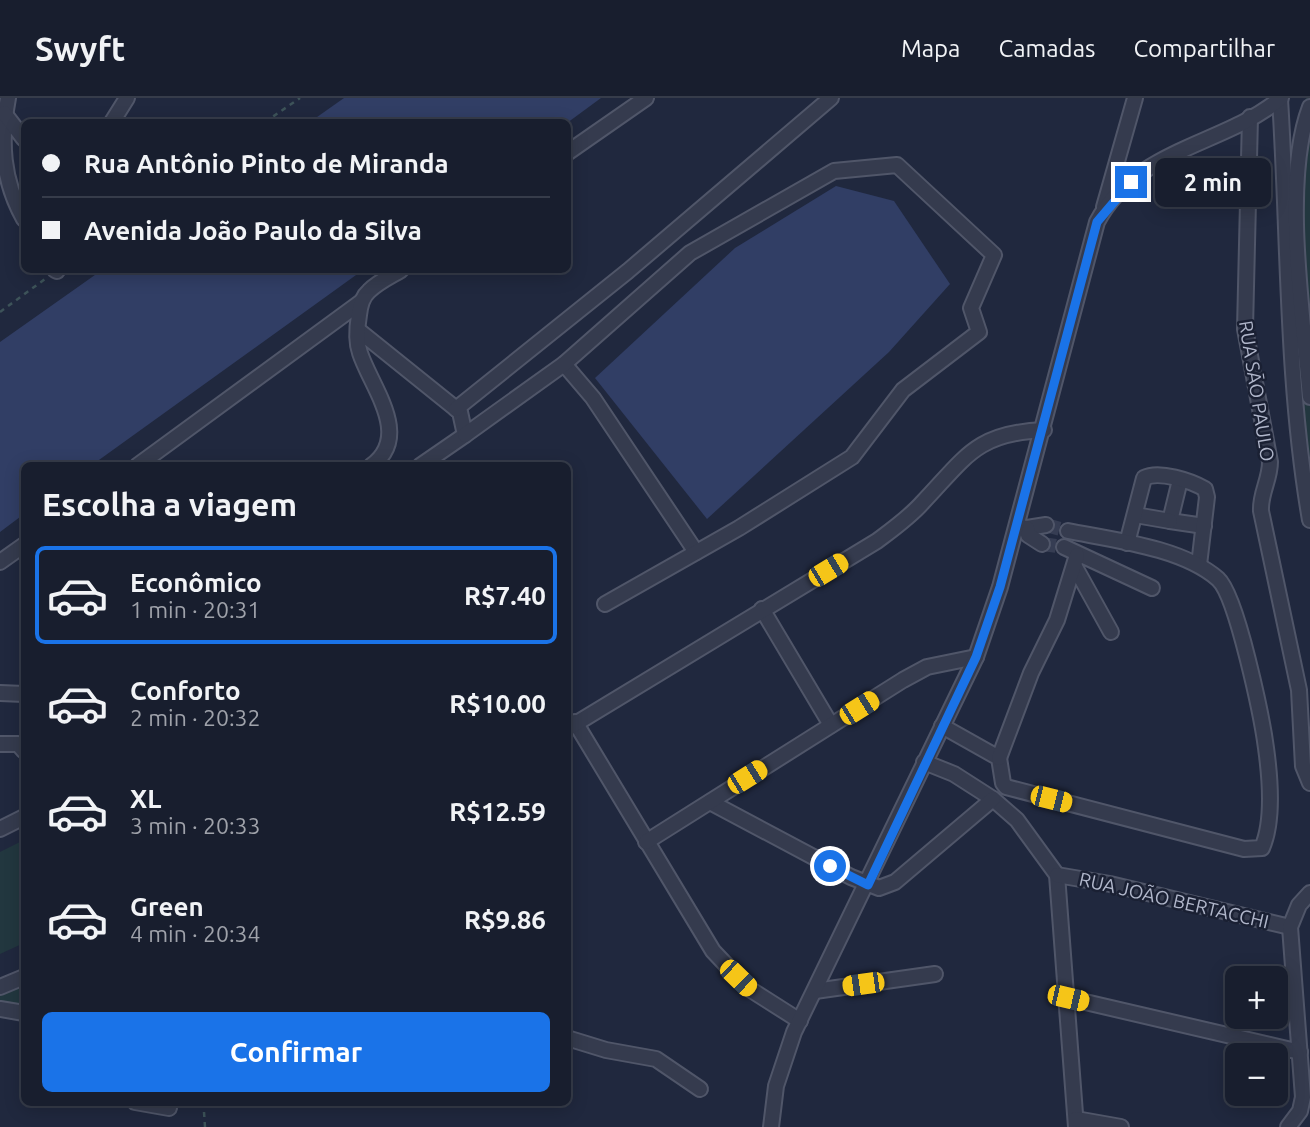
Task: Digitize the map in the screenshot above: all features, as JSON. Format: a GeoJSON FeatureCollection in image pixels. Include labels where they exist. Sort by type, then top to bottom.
{"type":"FeatureCollection","features":[{"type":"Feature","properties":{"kind":"street"},"geometry":{"type":"LineString","coordinates":[[8,98],[4,113],[2,160],[7,181],[21,212]]}},
{"type":"Feature","properties":{"kind":"street"},"geometry":{"type":"LineString","coordinates":[[113,119],[127,98]]}},
{"type":"Feature","properties":{"kind":"street"},"geometry":{"type":"LineString","coordinates":[[571,150],[646,98]]}},
{"type":"Feature","properties":{"kind":"street"},"geometry":{"type":"LineString","coordinates":[[456,410],[628,271],[831,98]]}},
{"type":"Feature","properties":{"kind":"street"},"geometry":{"type":"LineString","coordinates":[[771,1127],[776,1086],[800,1021],[976,657],[1022,527],[1091,243],[1135,98]]}},
{"type":"Feature","properties":{"kind":"street"},"geometry":{"type":"LineString","coordinates":[[1102,212],[1152,166],[1184,147],[1250,117],[1280,98],[1291,351],[1298,437],[1310,520]]}},
{"type":"Feature","properties":{"kind":"street"},"geometry":{"type":"LineString","coordinates":[[1310,107],[1298,148],[1297,201],[1310,397]]}},
{"type":"Feature","properties":{"kind":"street"},"geometry":{"type":"LineString","coordinates":[[4,113],[21,135]]}},
{"type":"Feature","properties":{"kind":"street","name":"RUA SĀO PAULO"},"geometry":{"type":"LineString","coordinates":[[1250,117],[1244,300],[1247,344],[1270,462],[1269,477],[1261,494],[1261,511],[1299,690],[1303,766],[1310,783]]}},
{"type":"Feature","properties":{"kind":"street"},"geometry":{"type":"LineString","coordinates":[[426,462],[564,364],[690,253],[834,172],[897,165],[994,255],[971,309],[979,332],[904,390],[852,457],[605,604]]}},
{"type":"Feature","properties":{"kind":"street"},"geometry":{"type":"LineString","coordinates":[[142,462],[361,302],[369,291],[396,273]]}},
{"type":"Feature","properties":{"kind":"street"},"geometry":{"type":"LineString","coordinates":[[361,302],[359,351],[384,405],[389,424],[386,449],[374,462]]}},
{"type":"Feature","properties":{"kind":"street"},"geometry":{"type":"LineString","coordinates":[[358,330],[456,410],[465,435]]}},
{"type":"Feature","properties":{"kind":"street"},"geometry":{"type":"LineString","coordinates":[[564,364],[593,398],[696,552]]}},
{"type":"Feature","properties":{"kind":"street"},"geometry":{"type":"LineString","coordinates":[[800,1021],[748,988],[713,951],[571,726],[877,541],[907,518],[966,454],[985,441],[1023,431],[1044,430]]}},
{"type":"Feature","properties":{"kind":"street"},"geometry":{"type":"LineString","coordinates":[[1127,543],[1144,478],[1151,474],[1180,480],[1205,489],[1207,497],[1199,565]]}},
{"type":"Feature","properties":{"kind":"street"},"geometry":{"type":"LineString","coordinates":[[1170,522],[1180,480]]}},
{"type":"Feature","properties":{"kind":"street"},"geometry":{"type":"LineString","coordinates":[[1141,516],[1204,526]]}},
{"type":"Feature","properties":{"kind":"street"},"geometry":{"type":"LineString","coordinates":[[1022,527],[1046,525]]}},
{"type":"Feature","properties":{"kind":"street"},"geometry":{"type":"LineString","coordinates":[[1022,527],[1028,535],[1042,544]]}},
{"type":"Feature","properties":{"kind":"street"},"geometry":{"type":"LineString","coordinates":[[1068,531],[1127,543],[1199,565],[1221,582],[1230,602],[1256,699],[1266,749],[1268,799],[1266,839],[1262,848],[1244,849],[1006,787],[1003,783],[999,758],[1076,561]]}},
{"type":"Feature","properties":{"kind":"street"},"geometry":{"type":"LineString","coordinates":[[0,562],[21,547]]}},
{"type":"Feature","properties":{"kind":"street"},"geometry":{"type":"LineString","coordinates":[[1064,547],[1076,561],[1111,632]]}},
{"type":"Feature","properties":{"kind":"street"},"geometry":{"type":"LineString","coordinates":[[1076,561],[1152,588]]}},
{"type":"Feature","properties":{"kind":"street"},"geometry":{"type":"LineString","coordinates":[[762,609],[831,725]]}},
{"type":"Feature","properties":{"kind":"street"},"geometry":{"type":"LineString","coordinates":[[646,842],[928,667],[976,657]]}},
{"type":"Feature","properties":{"kind":"street"},"geometry":{"type":"LineString","coordinates":[[942,726],[999,758]]}},
{"type":"Feature","properties":{"kind":"street"},"geometry":{"type":"LineString","coordinates":[[0,744],[21,748]]}},
{"type":"Feature","properties":{"kind":"street"},"geometry":{"type":"LineString","coordinates":[[925,762],[954,774],[993,799],[1017,820],[1044,854],[1057,876],[1076,1123],[1121,1127]]}},
{"type":"Feature","properties":{"kind":"street"},"geometry":{"type":"LineString","coordinates":[[710,802],[868,885],[884,888],[895,882],[993,799]]}},
{"type":"Feature","properties":{"kind":"street"},"geometry":{"type":"LineString","coordinates":[[0,829],[21,818]]}},
{"type":"Feature","properties":{"kind":"street","name":"RUA JOÃO BERTACCHI"},"geometry":{"type":"LineString","coordinates":[[1057,876],[1110,884],[1290,927]]}},
{"type":"Feature","properties":{"kind":"street"},"geometry":{"type":"LineString","coordinates":[[1289,1127],[1300,1111],[1303,1097],[1290,927],[1299,905],[1310,893]]}},
{"type":"Feature","properties":{"kind":"street"},"geometry":{"type":"LineString","coordinates":[[815,991],[935,974]]}},
{"type":"Feature","properties":{"kind":"street"},"geometry":{"type":"LineString","coordinates":[[0,986],[21,978]]}},
{"type":"Feature","properties":{"kind":"street"},"geometry":{"type":"LineString","coordinates":[[1068,998],[1300,1052]]}},
{"type":"Feature","properties":{"kind":"street"},"geometry":{"type":"LineString","coordinates":[[0,1009],[21,1012]]}},
{"type":"Feature","properties":{"kind":"street"},"geometry":{"type":"LineString","coordinates":[[571,1039],[606,1050],[656,1059],[700,1089]]}},
{"type":"Feature","properties":{"kind":"path"},"geometry":{"type":"LineString","coordinates":[[269,119],[300,98]]}},
{"type":"Feature","properties":{"kind":"path"},"geometry":{"type":"LineString","coordinates":[[0,312],[52,273]]}},
{"type":"Feature","properties":{"kind":"path"},"geometry":{"type":"LineString","coordinates":[[204,1112],[205,1127]]}},
{"type":"Feature","properties":{"kind":"shaded area"},"geometry":{"type":"Polygon","coordinates":[[[1306,98],[1310,98],[1310,462],[1304,410],[1291,208],[1294,151],[1306,98]]]}},
{"type":"Feature","properties":{"kind":"shaded area"},"geometry":{"type":"Polygon","coordinates":[[[21,842],[21,944],[0,954],[0,852],[21,842]]]}},
{"type":"Feature","properties":{"kind":"shaded area"},"geometry":{"type":"Polygon","coordinates":[[[21,984],[21,1006],[0,1002],[0,992],[21,984]]]}},
{"type":"Feature","properties":{"kind":"water"},"geometry":{"type":"Polygon","coordinates":[[[344,98],[601,98],[571,120],[314,119],[344,98]]]}},
{"type":"Feature","properties":{"kind":"water"},"geometry":{"type":"Polygon","coordinates":[[[836,186],[894,201],[950,284],[889,352],[707,519],[595,378],[735,248],[836,186]]]}},
{"type":"Feature","properties":{"kind":"water"},"geometry":{"type":"Polygon","coordinates":[[[98,273],[359,273],[96,462],[21,462],[21,516],[0,532],[0,342],[98,273]]]}},
{"type":"Feature","properties":{"kind":"tunnel"},"geometry":{"type":"LineString","coordinates":[[1046,525],[1068,531]]}},
{"type":"Feature","properties":{"kind":"tunnel"},"geometry":{"type":"LineString","coordinates":[[1042,544],[1064,547]]}},
{"type":"Feature","properties":{"kind":"route"},"geometry":{"type":"LineString","coordinates":[[830,866],[868,885],[976,657],[1000,587],[1044,430],[1097,222],[1102,212],[1131,182]]}}]}
